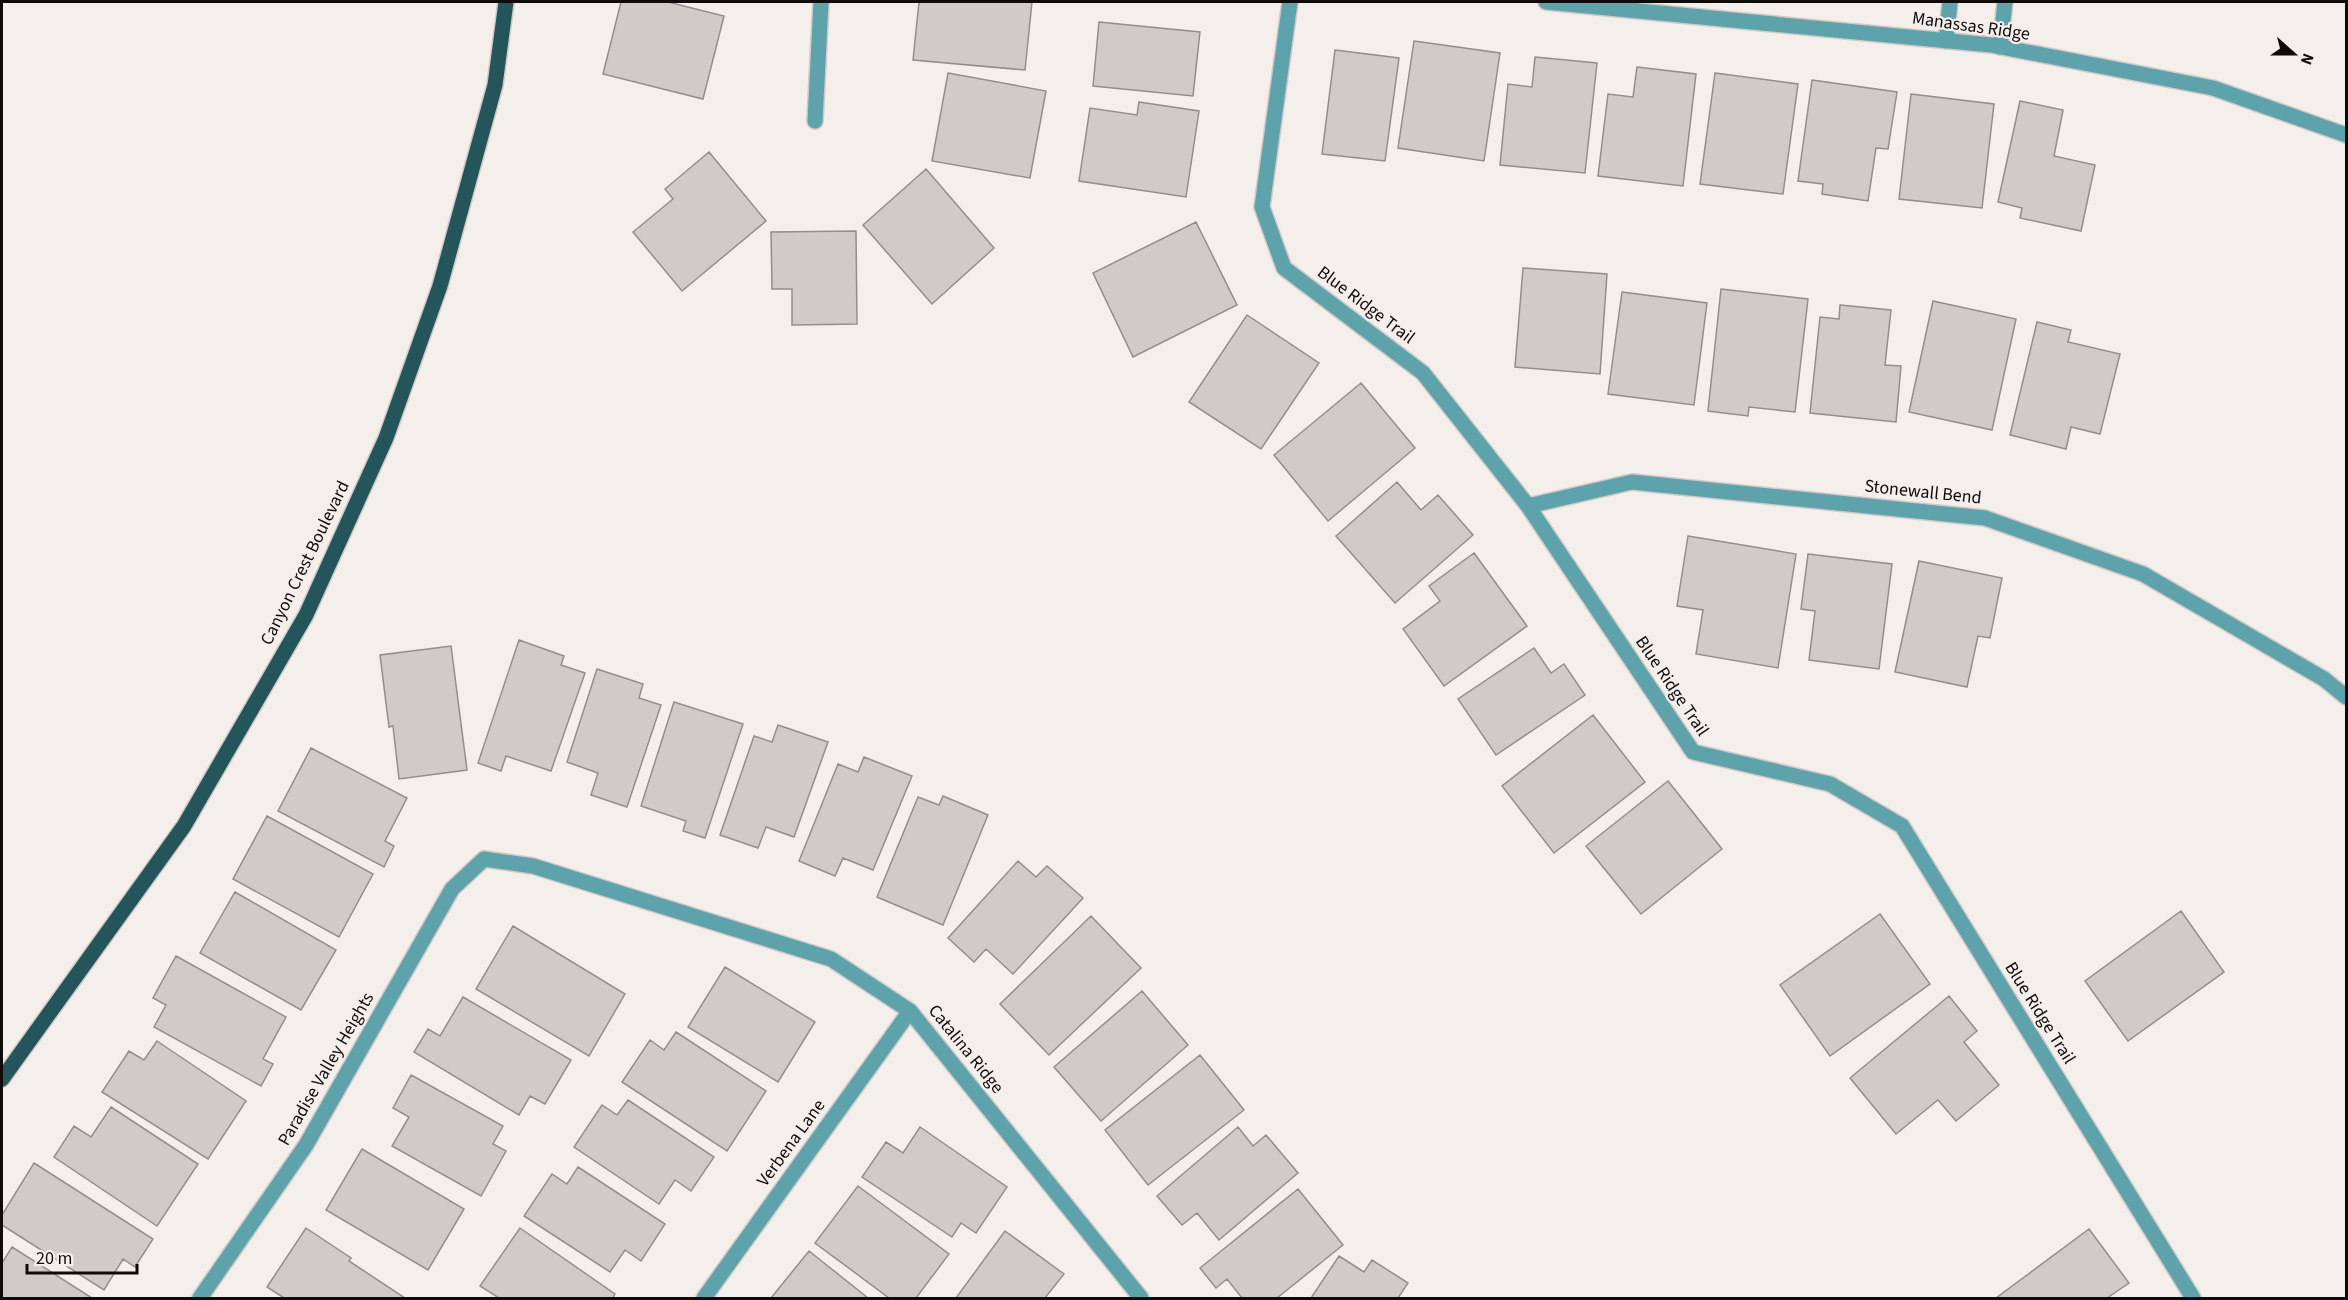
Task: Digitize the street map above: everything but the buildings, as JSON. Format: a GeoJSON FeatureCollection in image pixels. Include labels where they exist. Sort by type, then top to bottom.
{"type":"FeatureCollection","features":[{"type":"Feature","properties":{"kind":"main road","name":"Canyon Crest Boulevard"},"geometry":{"type":"LineString","coordinates":[[2,1079],[184,826],[306,615],[386,438],[440,286],[495,85],[506,2]]}},
{"type":"Feature","properties":{"kind":"street"},"geometry":{"type":"LineString","coordinates":[[815,121],[820,2]]}},
{"type":"Feature","properties":{"kind":"street","name":"Blue Ridge Trail"},"geometry":{"type":"LineString","coordinates":[[1290,2],[1262,207],[1284,268],[1423,373],[1528,506],[1693,752],[1830,784],[1902,826],[2193,1299]]}},
{"type":"Feature","properties":{"kind":"street","name":"Manassas Ridge"},"geometry":{"type":"LineString","coordinates":[[1546,2],[2000,47],[2213,88],[2346,135]]}},
{"type":"Feature","properties":{"kind":"street"},"geometry":{"type":"LineString","coordinates":[[1946,41],[1950,2]]}},
{"type":"Feature","properties":{"kind":"street"},"geometry":{"type":"LineString","coordinates":[[2000,47],[2005,2]]}},
{"type":"Feature","properties":{"kind":"street","name":"Stonewall Bend"},"geometry":{"type":"LineString","coordinates":[[1528,506],[1632,482],[1985,518],[2143,574],[2324,679],[2346,697]]}},
{"type":"Feature","properties":{"kind":"street","name":"Catalina Ridge"},"geometry":{"type":"LineString","coordinates":[[484,859],[533,866],[831,959],[910,1011],[1141,1299]]}},
{"type":"Feature","properties":{"kind":"street","name":"Paradise Valley Heights"},"geometry":{"type":"LineString","coordinates":[[200,1299],[306,1145],[452,889],[484,859]]}},
{"type":"Feature","properties":{"kind":"street","name":"Verbena Lane"},"geometry":{"type":"LineString","coordinates":[[704,1299],[910,1011]]}}]}
